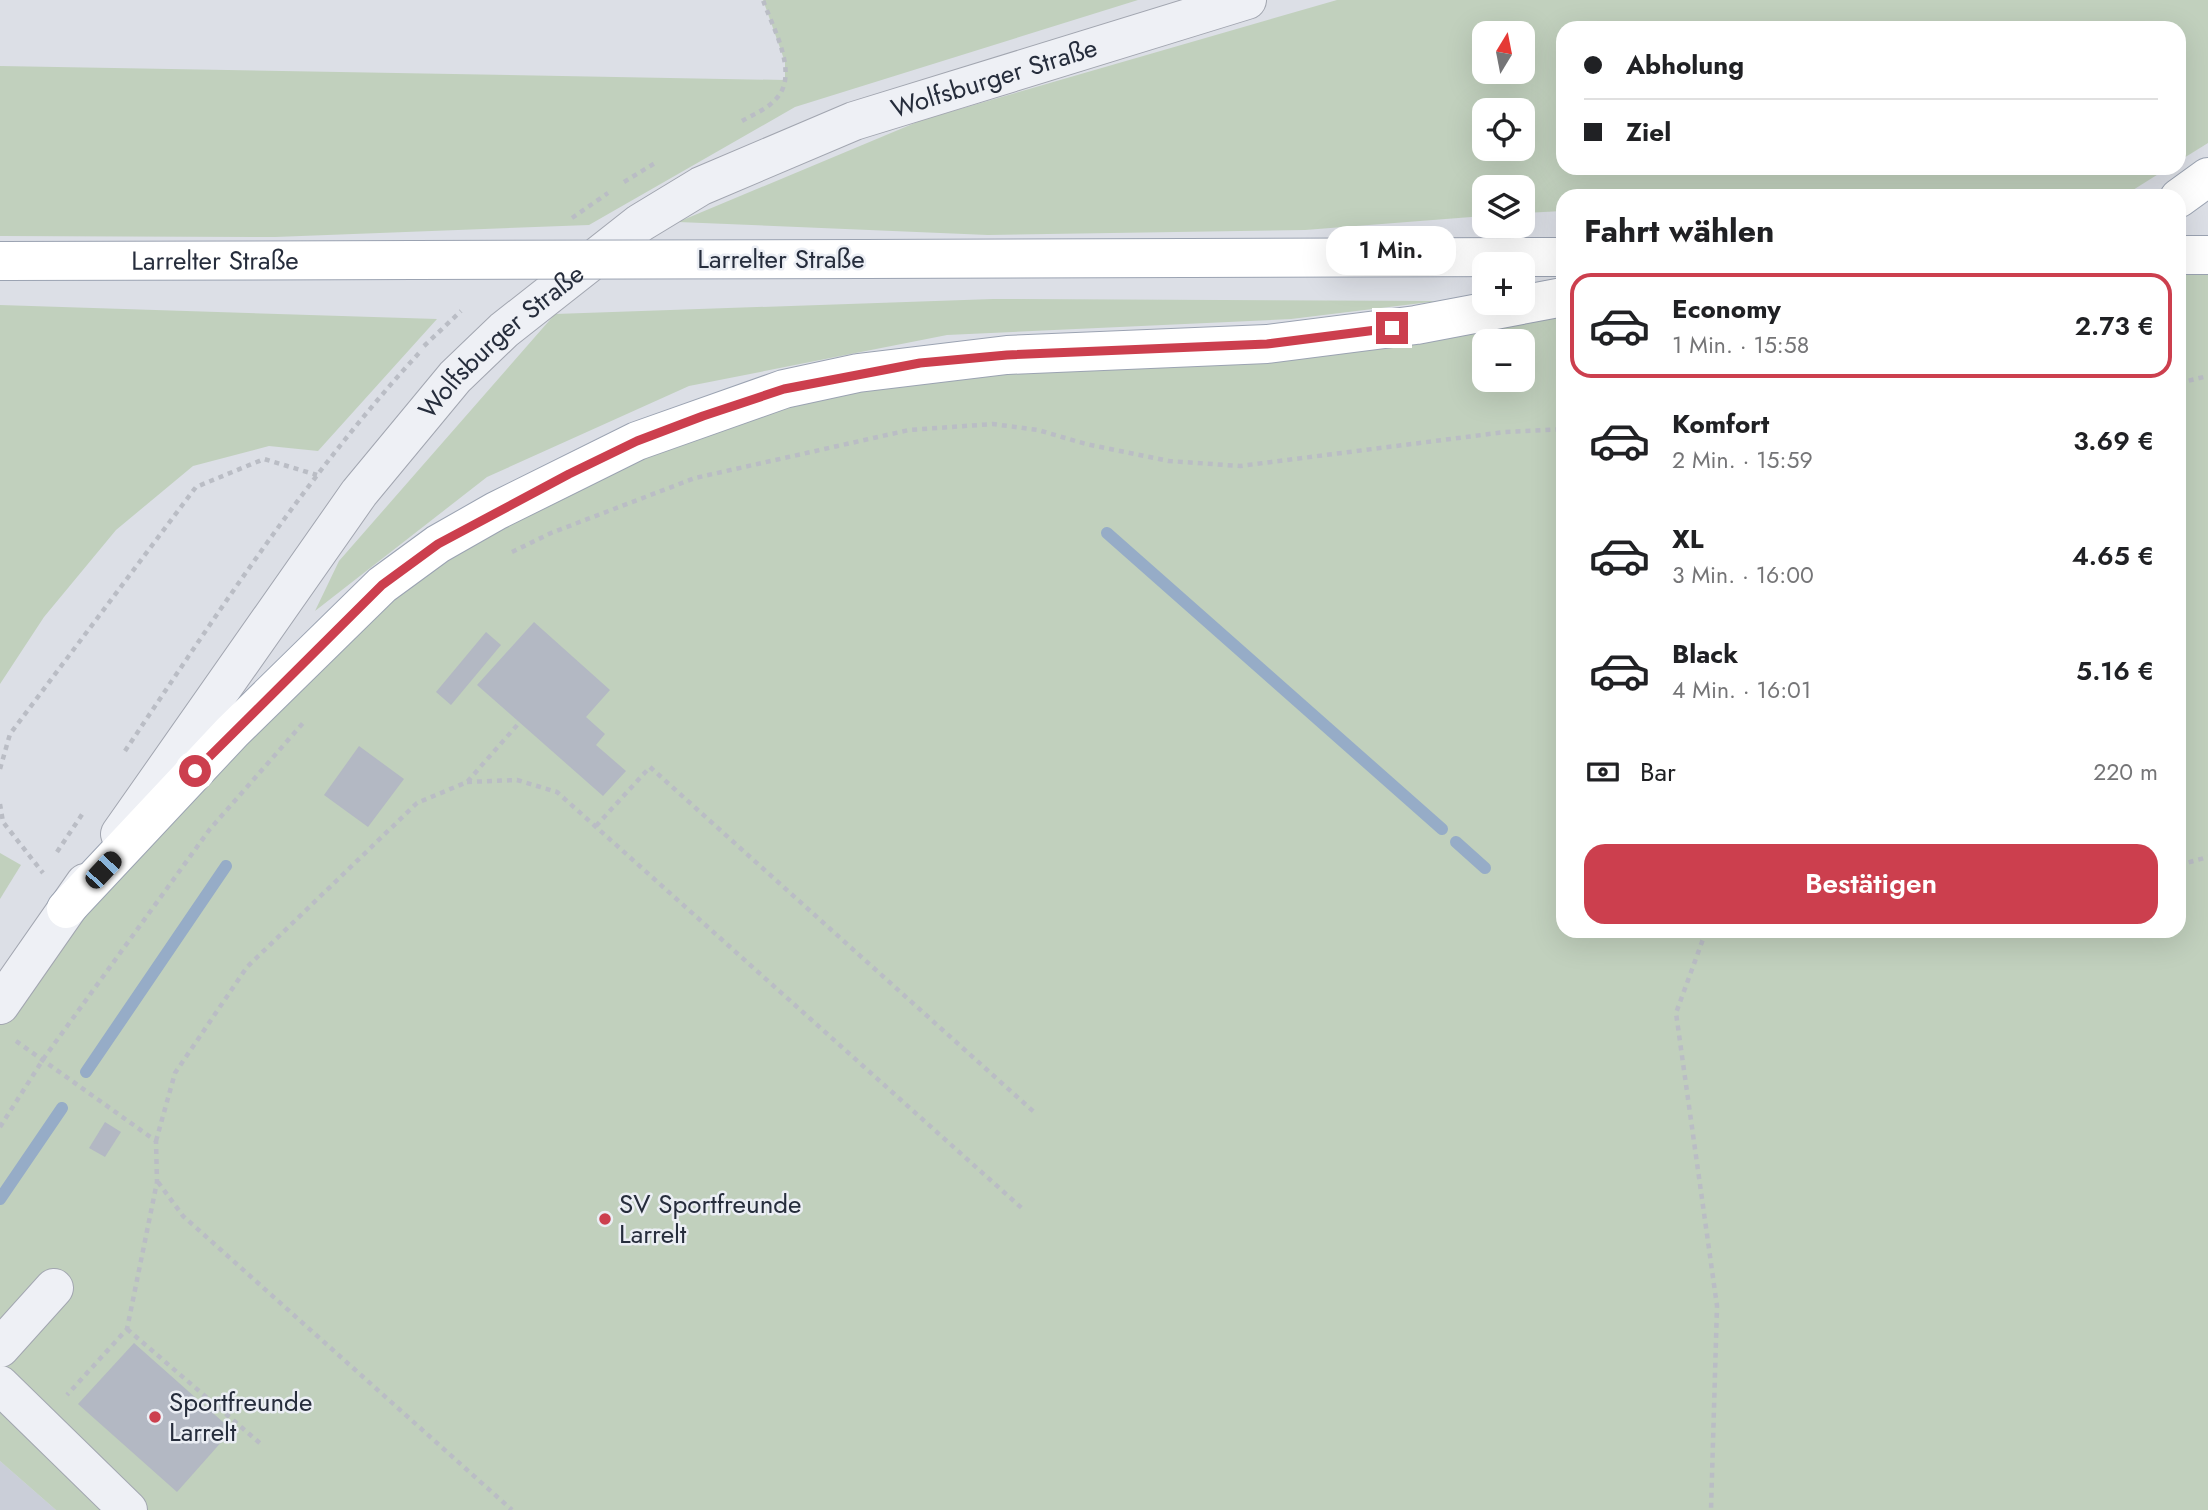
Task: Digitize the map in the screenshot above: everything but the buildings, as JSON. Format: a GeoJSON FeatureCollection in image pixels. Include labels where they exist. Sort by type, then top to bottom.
{"type":"FeatureCollection","features":[{"type":"Feature","properties":{"kind":"main road"},"geometry":{"type":"LineString","coordinates":[[2186,193],[2208,177]]}},
{"type":"Feature","properties":{"kind":"main road"},"geometry":{"type":"LineString","coordinates":[[2186,255],[2208,255]]}},
{"type":"Feature","properties":{"kind":"main road","name":"Larrelter Straße"},"geometry":{"type":"LineString","coordinates":[[0,261],[1556,257]]}},
{"type":"Feature","properties":{"kind":"main road"},"geometry":{"type":"LineString","coordinates":[[66,909],[232,732],[382,585],[438,544],[496,511],[637,441],[784,389],[870,371],[1007,355],[1267,344],[1416,325],[1556,298]]}},
{"type":"Feature","properties":{"kind":"street","name":"Wolfsburger Straße"},"geometry":{"type":"LineString","coordinates":[[6,1022],[66,909],[359,494],[455,377],[504,330],[665,205],[701,186],[854,121],[1247,0]]}},
{"type":"Feature","properties":{"kind":"street"},"geometry":{"type":"LineString","coordinates":[[0,1348],[54,1288]]}},
{"type":"Feature","properties":{"kind":"street"},"geometry":{"type":"LineString","coordinates":[[0,1385],[128,1510]]}},
{"type":"Feature","properties":{"kind":"path"},"geometry":{"type":"LineString","coordinates":[[2186,381],[2208,376]]}},
{"type":"Feature","properties":{"kind":"path"},"geometry":{"type":"LineString","coordinates":[[502,557],[551,533],[695,478],[909,430],[993,424],[1038,430],[1086,444],[1169,461],[1240,466],[1505,432],[1556,429]]}},
{"type":"Feature","properties":{"kind":"path"},"geometry":{"type":"LineString","coordinates":[[0,769],[10,734],[196,487],[264,459],[317,475],[359,494]]}},
{"type":"Feature","properties":{"kind":"path"},"geometry":{"type":"LineString","coordinates":[[120,759],[258,553]]}},
{"type":"Feature","properties":{"kind":"path"},"geometry":{"type":"LineString","coordinates":[[0,1127],[44,1058],[210,829],[307,719]]}},
{"type":"Feature","properties":{"kind":"path"},"geometry":{"type":"LineString","coordinates":[[467,782],[519,723]]}},
{"type":"Feature","properties":{"kind":"path"},"geometry":{"type":"LineString","coordinates":[[596,826],[650,766],[1034,1112]]}},
{"type":"Feature","properties":{"kind":"path"},"geometry":{"type":"LineString","coordinates":[[40,1424],[127,1329],[158,1182],[156,1141],[175,1073],[247,967],[417,803],[467,782],[517,780],[557,792],[1025,1211]]}},
{"type":"Feature","properties":{"kind":"path"},"geometry":{"type":"LineString","coordinates":[[0,804],[4,822],[43,873],[66,909]]}},
{"type":"Feature","properties":{"kind":"path"},"geometry":{"type":"LineString","coordinates":[[36,884],[89,804]]}},
{"type":"Feature","properties":{"kind":"path"},"geometry":{"type":"LineString","coordinates":[[2186,863],[2208,858]]}},
{"type":"Feature","properties":{"kind":"path"},"geometry":{"type":"LineString","coordinates":[[1703,938],[1676,1013],[1717,1306],[1711,1510]]}},
{"type":"Feature","properties":{"kind":"path"},"geometry":{"type":"LineString","coordinates":[[6,1022],[44,1058],[156,1141]]}},
{"type":"Feature","properties":{"kind":"path"},"geometry":{"type":"LineString","coordinates":[[158,1182],[183,1216],[512,1510]]}},
{"type":"Feature","properties":{"kind":"path"},"geometry":{"type":"LineString","coordinates":[[127,1329],[262,1445]]}},
{"type":"Feature","properties":{"kind":"shaded area"},"geometry":{"type":"Polygon","coordinates":[[[0,1461],[56,1510],[0,1510],[0,1461]]]}},
{"type":"Feature","properties":{"kind":"green space"},"geometry":{"type":"Polygon","coordinates":[[[763,0],[1138,0],[795,107],[589,225],[275,237],[0,236],[0,66],[785,80],[785,62],[763,0]]]}},
{"type":"Feature","properties":{"kind":"green space"},"geometry":{"type":"Polygon","coordinates":[[[1337,0],[2208,0],[2208,143],[2186,157],[2186,21],[1556,21],[1556,175],[2157,175],[2135,189],[1556,189],[1556,211],[1535,212],[1535,175],[1472,175],[1472,217],[1305,230],[988,235],[678,222],[922,120],[1337,0]]]}},
{"type":"Feature","properties":{"kind":"green space"},"geometry":{"type":"Polygon","coordinates":[[[2186,255],[2208,255],[2208,1510],[56,1510],[0,1461],[0,1005],[382,585],[784,389],[1472,308],[1472,315],[1535,315],[1535,300],[1556,298],[1556,938],[2186,938],[2186,255]]]}},
{"type":"Feature","properties":{"kind":"green space"},"geometry":{"type":"Polygon","coordinates":[[[993,299],[1438,301],[1291,319],[947,335],[689,386],[487,477],[315,611],[339,561],[555,314],[993,299]]]}},
{"type":"Feature","properties":{"kind":"green space"},"geometry":{"type":"Polygon","coordinates":[[[0,305],[437,319],[318,451],[269,446],[193,466],[116,530],[44,617],[0,684],[0,305]]]}},
{"type":"Feature","properties":{"kind":"green space"},"geometry":{"type":"Polygon","coordinates":[[[0,853],[21,865],[0,899],[0,853]]]}},
{"type":"Feature","properties":{"kind":"waterway"},"geometry":{"type":"LineString","coordinates":[[1107,533],[1442,829]]}},
{"type":"Feature","properties":{"kind":"waterway"},"geometry":{"type":"LineString","coordinates":[[1456,842],[1485,868]]}},
{"type":"Feature","properties":{"kind":"waterway"},"geometry":{"type":"LineString","coordinates":[[86,1072],[226,866]]}},
{"type":"Feature","properties":{"kind":"waterway"},"geometry":{"type":"LineString","coordinates":[[0,1199],[62,1108]]}},
{"type":"Feature","properties":{"kind":"place","name":"SV Sportfreunde Larrelt"},"geometry":{"type":"Point","coordinates":[605,1219]}},
{"type":"Feature","properties":{"kind":"place","name":"Sportfreunde Larrelt"},"geometry":{"type":"Point","coordinates":[155,1417]}},
{"type":"Feature","properties":{"kind":"route"},"geometry":{"type":"LineString","coordinates":[[195,771],[382,585],[438,544],[496,511],[637,441],[703,416],[784,389],[920,363],[1007,355],[1267,344],[1392,328]]}}]}
